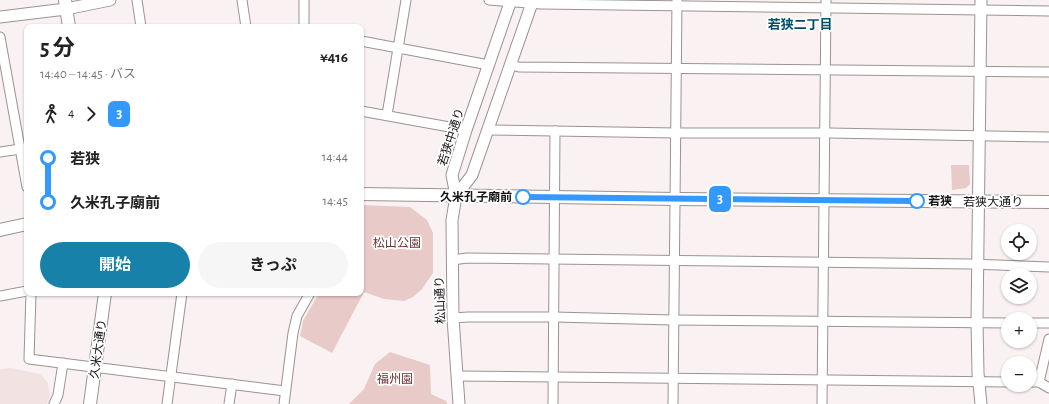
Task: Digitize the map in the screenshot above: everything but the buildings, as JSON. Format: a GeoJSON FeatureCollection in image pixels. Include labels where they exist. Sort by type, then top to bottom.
{"type":"FeatureCollection","features":[{"type":"Feature","properties":{"kind":"main road"},"geometry":{"type":"LineString","coordinates":[[66,4],[69,24]]}},
{"type":"Feature","properties":{"kind":"main road","name":"若狭大通り"},"geometry":{"type":"LineString","coordinates":[[364,194],[676,199],[1049,202]]}},
{"type":"Feature","properties":{"kind":"main road"},"geometry":{"type":"LineString","coordinates":[[0,230],[24,225]]}},
{"type":"Feature","properties":{"kind":"main road","name":"久米大通り"},"geometry":{"type":"LineString","coordinates":[[90,404],[106,296]]}},
{"type":"Feature","properties":{"kind":"street"},"geometry":{"type":"LineString","coordinates":[[0,17],[66,4],[110,0]]}},
{"type":"Feature","properties":{"kind":"street"},"geometry":{"type":"LineString","coordinates":[[137,0],[141,24]]}},
{"type":"Feature","properties":{"kind":"street"},"geometry":{"type":"LineString","coordinates":[[242,0],[246,24]]}},
{"type":"Feature","properties":{"kind":"street"},"geometry":{"type":"LineString","coordinates":[[304,0],[304,24]]}},
{"type":"Feature","properties":{"kind":"street"},"geometry":{"type":"LineString","coordinates":[[388,115],[406,0]]}},
{"type":"Feature","properties":{"kind":"street"},"geometry":{"type":"LineString","coordinates":[[489,0],[532,2],[981,5],[1049,11]]}},
{"type":"Feature","properties":{"kind":"street","name":"若狭中通り"},"geometry":{"type":"LineString","coordinates":[[456,196],[452,174],[510,1]]}},
{"type":"Feature","properties":{"kind":"street"},"geometry":{"type":"LineString","coordinates":[[456,196],[472,175],[532,2]]}},
{"type":"Feature","properties":{"kind":"street"},"geometry":{"type":"LineString","coordinates":[[673,404],[677,3]]}},
{"type":"Feature","properties":{"kind":"street"},"geometry":{"type":"LineString","coordinates":[[822,404],[826,4]]}},
{"type":"Feature","properties":{"kind":"street"},"geometry":{"type":"LineString","coordinates":[[980,404],[977,322],[981,5]]}},
{"type":"Feature","properties":{"kind":"street"},"geometry":{"type":"LineString","coordinates":[[0,37],[4,84],[23,148],[0,152]]}},
{"type":"Feature","properties":{"kind":"street"},"geometry":{"type":"LineString","coordinates":[[364,41],[489,65]]}},
{"type":"Feature","properties":{"kind":"street"},"geometry":{"type":"LineString","coordinates":[[511,65],[519,67],[1049,72]]}},
{"type":"Feature","properties":{"kind":"street"},"geometry":{"type":"LineString","coordinates":[[364,111],[466,130]]}},
{"type":"Feature","properties":{"kind":"street"},"geometry":{"type":"LineString","coordinates":[[487,130],[676,133],[825,133],[1049,137]]}},
{"type":"Feature","properties":{"kind":"street"},"geometry":{"type":"LineString","coordinates":[[553,404],[556,131]]}},
{"type":"Feature","properties":{"kind":"street","name":"松山通り"},"geometry":{"type":"LineString","coordinates":[[456,196],[452,220],[452,260],[453,318],[459,404]]}},
{"type":"Feature","properties":{"kind":"street"},"geometry":{"type":"LineString","coordinates":[[452,260],[467,258],[674,260],[1049,267]]}},
{"type":"Feature","properties":{"kind":"street"},"geometry":{"type":"LineString","coordinates":[[0,296],[24,292]]}},
{"type":"Feature","properties":{"kind":"street"},"geometry":{"type":"LineString","coordinates":[[31,296],[29,359],[170,378],[285,391]]}},
{"type":"Feature","properties":{"kind":"street"},"geometry":{"type":"LineString","coordinates":[[167,404],[182,296]]}},
{"type":"Feature","properties":{"kind":"street"},"geometry":{"type":"LineString","coordinates":[[284,404],[293,334],[298,316],[308,296]]}},
{"type":"Feature","properties":{"kind":"street"},"geometry":{"type":"LineString","coordinates":[[453,318],[554,317],[823,322],[1001,322]]}},
{"type":"Feature","properties":{"kind":"street"},"geometry":{"type":"LineString","coordinates":[[1037,323],[1049,323]]}},
{"type":"Feature","properties":{"kind":"street"},"geometry":{"type":"LineString","coordinates":[[1037,373],[1049,339]]}},
{"type":"Feature","properties":{"kind":"street"},"geometry":{"type":"LineString","coordinates":[[54,404],[58,395],[63,364]]}},
{"type":"Feature","properties":{"kind":"street"},"geometry":{"type":"LineString","coordinates":[[457,376],[1001,382]]}},
{"type":"Feature","properties":{"kind":"street"},"geometry":{"type":"LineString","coordinates":[[1037,383],[1049,388]]}},
{"type":"Feature","properties":{"kind":"street"},"geometry":{"type":"LineString","coordinates":[[229,404],[232,384]]}},
{"type":"Feature","properties":{"kind":"shaded area"},"geometry":{"type":"Polygon","coordinates":[[[11,368],[40,374],[48,383],[50,396],[47,404],[0,404],[0,369],[11,368]]]}},
{"type":"Feature","properties":{"kind":"green space"},"geometry":{"type":"Polygon","coordinates":[[[951,165],[969,165],[970,184],[966,188],[952,190],[951,165]]]}},
{"type":"Feature","properties":{"kind":"green space","name":"松山公園"},"geometry":{"type":"Polygon","coordinates":[[[364,205],[410,207],[427,220],[433,233],[433,273],[422,289],[413,297],[404,301],[384,299],[364,292],[364,205]]]}},
{"type":"Feature","properties":{"kind":"green space","name":"松山公園"},"geometry":{"type":"Polygon","coordinates":[[[317,296],[362,296],[332,353],[300,336],[303,321],[317,296]]]}},
{"type":"Feature","properties":{"kind":"green space","name":"福州園"},"geometry":{"type":"Polygon","coordinates":[[[390,352],[430,365],[431,394],[446,401],[447,404],[349,404],[364,389],[375,364],[390,352]]]}},
{"type":"Feature","properties":{"kind":"bus line","name":"3"},"geometry":{"type":"LineString","coordinates":[[523,197],[917,201]]}},
{"type":"Feature","properties":{"kind":"place","name":"久米孔子廟前"},"geometry":{"type":"Point","coordinates":[523,197]}},
{"type":"Feature","properties":{"kind":"place","name":"若狭"},"geometry":{"type":"Point","coordinates":[917,201]}},
{"type":"Feature","properties":{"kind":"district","name":"若狭二丁目"},"geometry":{"type":"Point","coordinates":[800,25]}}]}
